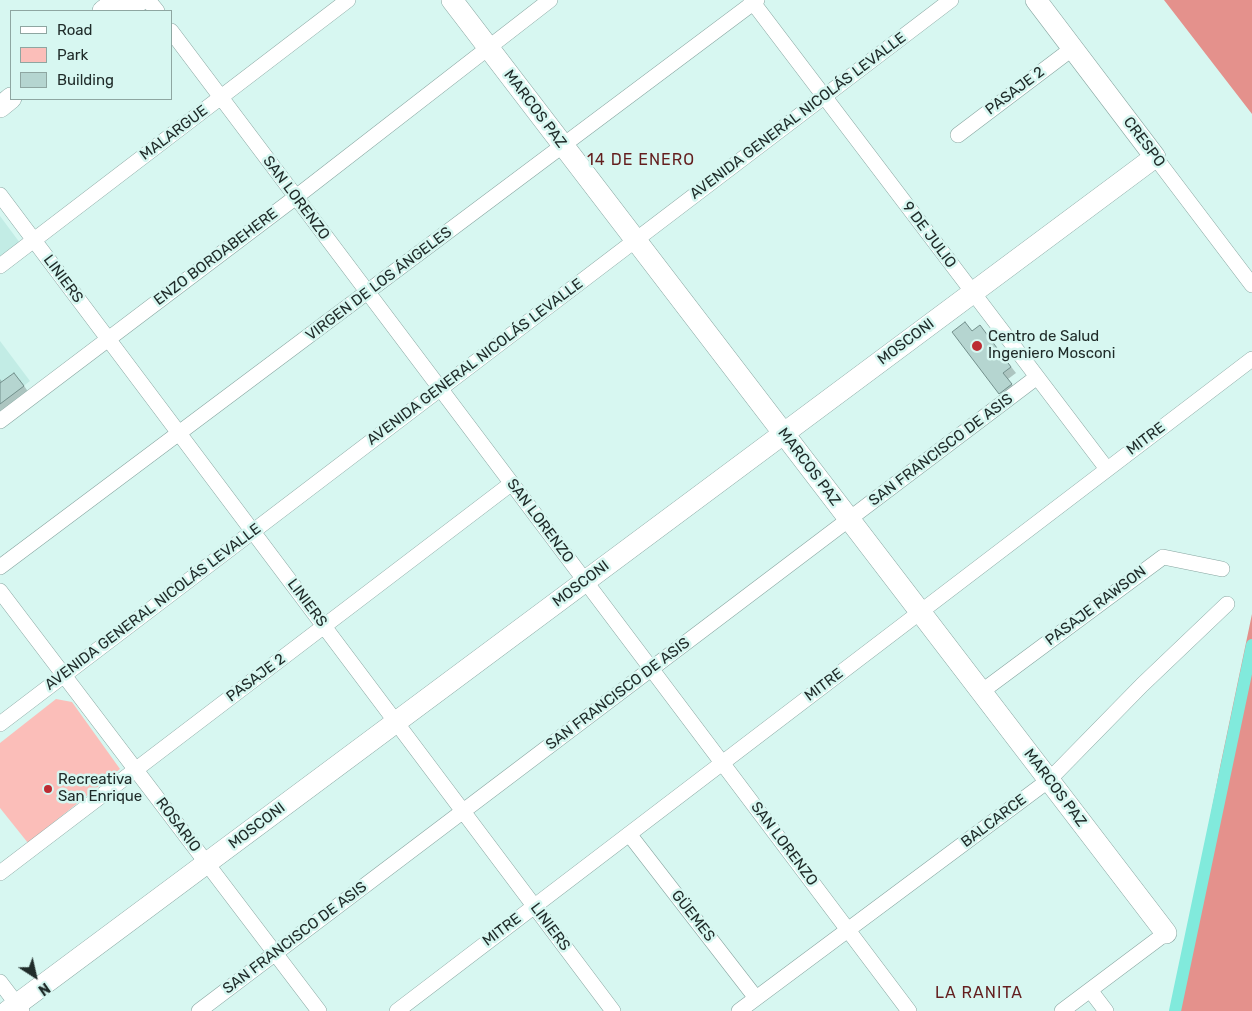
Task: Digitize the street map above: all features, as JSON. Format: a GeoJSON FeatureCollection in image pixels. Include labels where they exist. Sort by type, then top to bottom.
{"type":"FeatureCollection","features":[{"type":"Feature","properties":{"kind":"street"},"geometry":{"type":"LineString","coordinates":[[104,10],[118,0]]}},
{"type":"Feature","properties":{"kind":"street"},"geometry":{"type":"LineString","coordinates":[[127,10],[140,0]]}},
{"type":"Feature","properties":{"kind":"street"},"geometry":{"type":"LineString","coordinates":[[148,0],[156,10]]}},
{"type":"Feature","properties":{"kind":"street","name":"MALARGUE"},"geometry":{"type":"LineString","coordinates":[[0,266],[348,0]]}},
{"type":"Feature","properties":{"kind":"street","name":"MARCOS PAZ"},"geometry":{"type":"LineString","coordinates":[[452,0],[1166,933]]}},
{"type":"Feature","properties":{"kind":"street","name":"ENZO BORDABEHERE"},"geometry":{"type":"LineString","coordinates":[[0,421],[296,197],[550,0]]}},
{"type":"Feature","properties":{"kind":"street","name":"AVENIDA GENERAL NICOLÁS LEVALLE"},"geometry":{"type":"LineString","coordinates":[[0,724],[950,0]]}},
{"type":"Feature","properties":{"kind":"street","name":"CRESPO"},"geometry":{"type":"LineString","coordinates":[[1036,0],[1252,285]]}},
{"type":"Feature","properties":{"kind":"street","name":"9 DE JULIO"},"geometry":{"type":"LineString","coordinates":[[754,1],[1107,469]]}},
{"type":"Feature","properties":{"kind":"street","name":"VIRGEN DE LOS ÁNGELES"},"geometry":{"type":"LineString","coordinates":[[0,568],[754,1]]}},
{"type":"Feature","properties":{"kind":"street","name":"SAN LORENZO"},"geometry":{"type":"LineString","coordinates":[[172,32],[910,1011]]}},
{"type":"Feature","properties":{"kind":"street","name":"PASAJE 2"},"geometry":{"type":"LineString","coordinates":[[958,135],[1072,48]]}},
{"type":"Feature","properties":{"kind":"street"},"geometry":{"type":"LineString","coordinates":[[0,90],[10,82]]}},
{"type":"Feature","properties":{"kind":"street"},"geometry":{"type":"LineString","coordinates":[[0,107],[10,99]]}},
{"type":"Feature","properties":{"kind":"street","name":"MOSCONI"},"geometry":{"type":"LineString","coordinates":[[16,1009],[207,863],[1155,157]]}},
{"type":"Feature","properties":{"kind":"street","name":"LINIERS"},"geometry":{"type":"LineString","coordinates":[[0,195],[613,1011]]}},
{"type":"Feature","properties":{"kind":"street","name":"MITRE"},"geometry":{"type":"LineString","coordinates":[[397,1011],[1252,359]]}},
{"type":"Feature","properties":{"kind":"street","name":"SAN FRANCISCO DE ASIS"},"geometry":{"type":"LineString","coordinates":[[199,1011],[1037,377]]}},
{"type":"Feature","properties":{"kind":"street","name":"PASAJE 2"},"geometry":{"type":"LineString","coordinates":[[0,873],[512,483]]}},
{"type":"Feature","properties":{"kind":"street","name":"PASAJE RAWSON"},"geometry":{"type":"LineString","coordinates":[[981,692],[1163,556],[1222,569]]}},
{"type":"Feature","properties":{"kind":"street","name":"ROSARIO"},"geometry":{"type":"LineString","coordinates":[[0,591],[319,1011]]}},
{"type":"Feature","properties":{"kind":"street","name":"BALCARCE"},"geometry":{"type":"LineString","coordinates":[[740,1011],[1048,780],[1142,685],[1227,604]]}},
{"type":"Feature","properties":{"kind":"street","name":"GÜEMES"},"geometry":{"type":"LineString","coordinates":[[629,834],[756,998]]}},
{"type":"Feature","properties":{"kind":"street"},"geometry":{"type":"LineString","coordinates":[[1062,1011],[1166,933]]}},
{"type":"Feature","properties":{"kind":"street"},"geometry":{"type":"LineString","coordinates":[[0,982],[16,1009]]}},
{"type":"Feature","properties":{"kind":"street"},"geometry":{"type":"LineString","coordinates":[[1090,990],[1106,1011]]}},
{"type":"Feature","properties":{"kind":"shaded area"},"geometry":{"type":"Polygon","coordinates":[[[1164,0],[1252,0],[1252,114],[1164,0]]]}},
{"type":"Feature","properties":{"kind":"shaded area"},"geometry":{"type":"Polygon","coordinates":[[[0,216],[20,243],[0,259],[0,216]]]}},
{"type":"Feature","properties":{"kind":"shaded area"},"geometry":{"type":"Polygon","coordinates":[[[0,341],[30,381],[0,404],[0,341]]]}},
{"type":"Feature","properties":{"kind":"shaded area"},"geometry":{"type":"Polygon","coordinates":[[[1252,614],[1252,1011],[1173,1011],[1220,767],[1252,614]]]}},
{"type":"Feature","properties":{"kind":"green space","name":"Recreativa San Enrique"},"geometry":{"type":"Polygon","coordinates":[[[56,699],[72,702],[120,769],[28,843],[0,808],[0,743],[56,699]]]}},
{"type":"Feature","properties":{"kind":"building"},"geometry":{"type":"Polygon","coordinates":[[[965,322],[972,331],[980,325],[1011,367],[1003,373],[1012,384],[999,394],[952,332],[965,322]]]}},
{"type":"Feature","properties":{"kind":"building"},"geometry":{"type":"Polygon","coordinates":[[[14,373],[24,386],[0,404],[0,383],[14,373]]]}},
{"type":"Feature","properties":{"kind":"waterway"},"geometry":{"type":"LineString","coordinates":[[1175,1011],[1252,645]]}},
{"type":"Feature","properties":{"kind":"place","name":"Centro de Salud Ingeniero Mosconi"},"geometry":{"type":"Point","coordinates":[977,346]}},
{"type":"Feature","properties":{"kind":"place","name":"Recreativa San Enrique"},"geometry":{"type":"Point","coordinates":[48,789]}},
{"type":"Feature","properties":{"kind":"district","name":"14 DE ENERO"},"geometry":{"type":"Point","coordinates":[641,160]}},
{"type":"Feature","properties":{"kind":"district","name":"LA RANITA"},"geometry":{"type":"Point","coordinates":[979,993]}}]}
